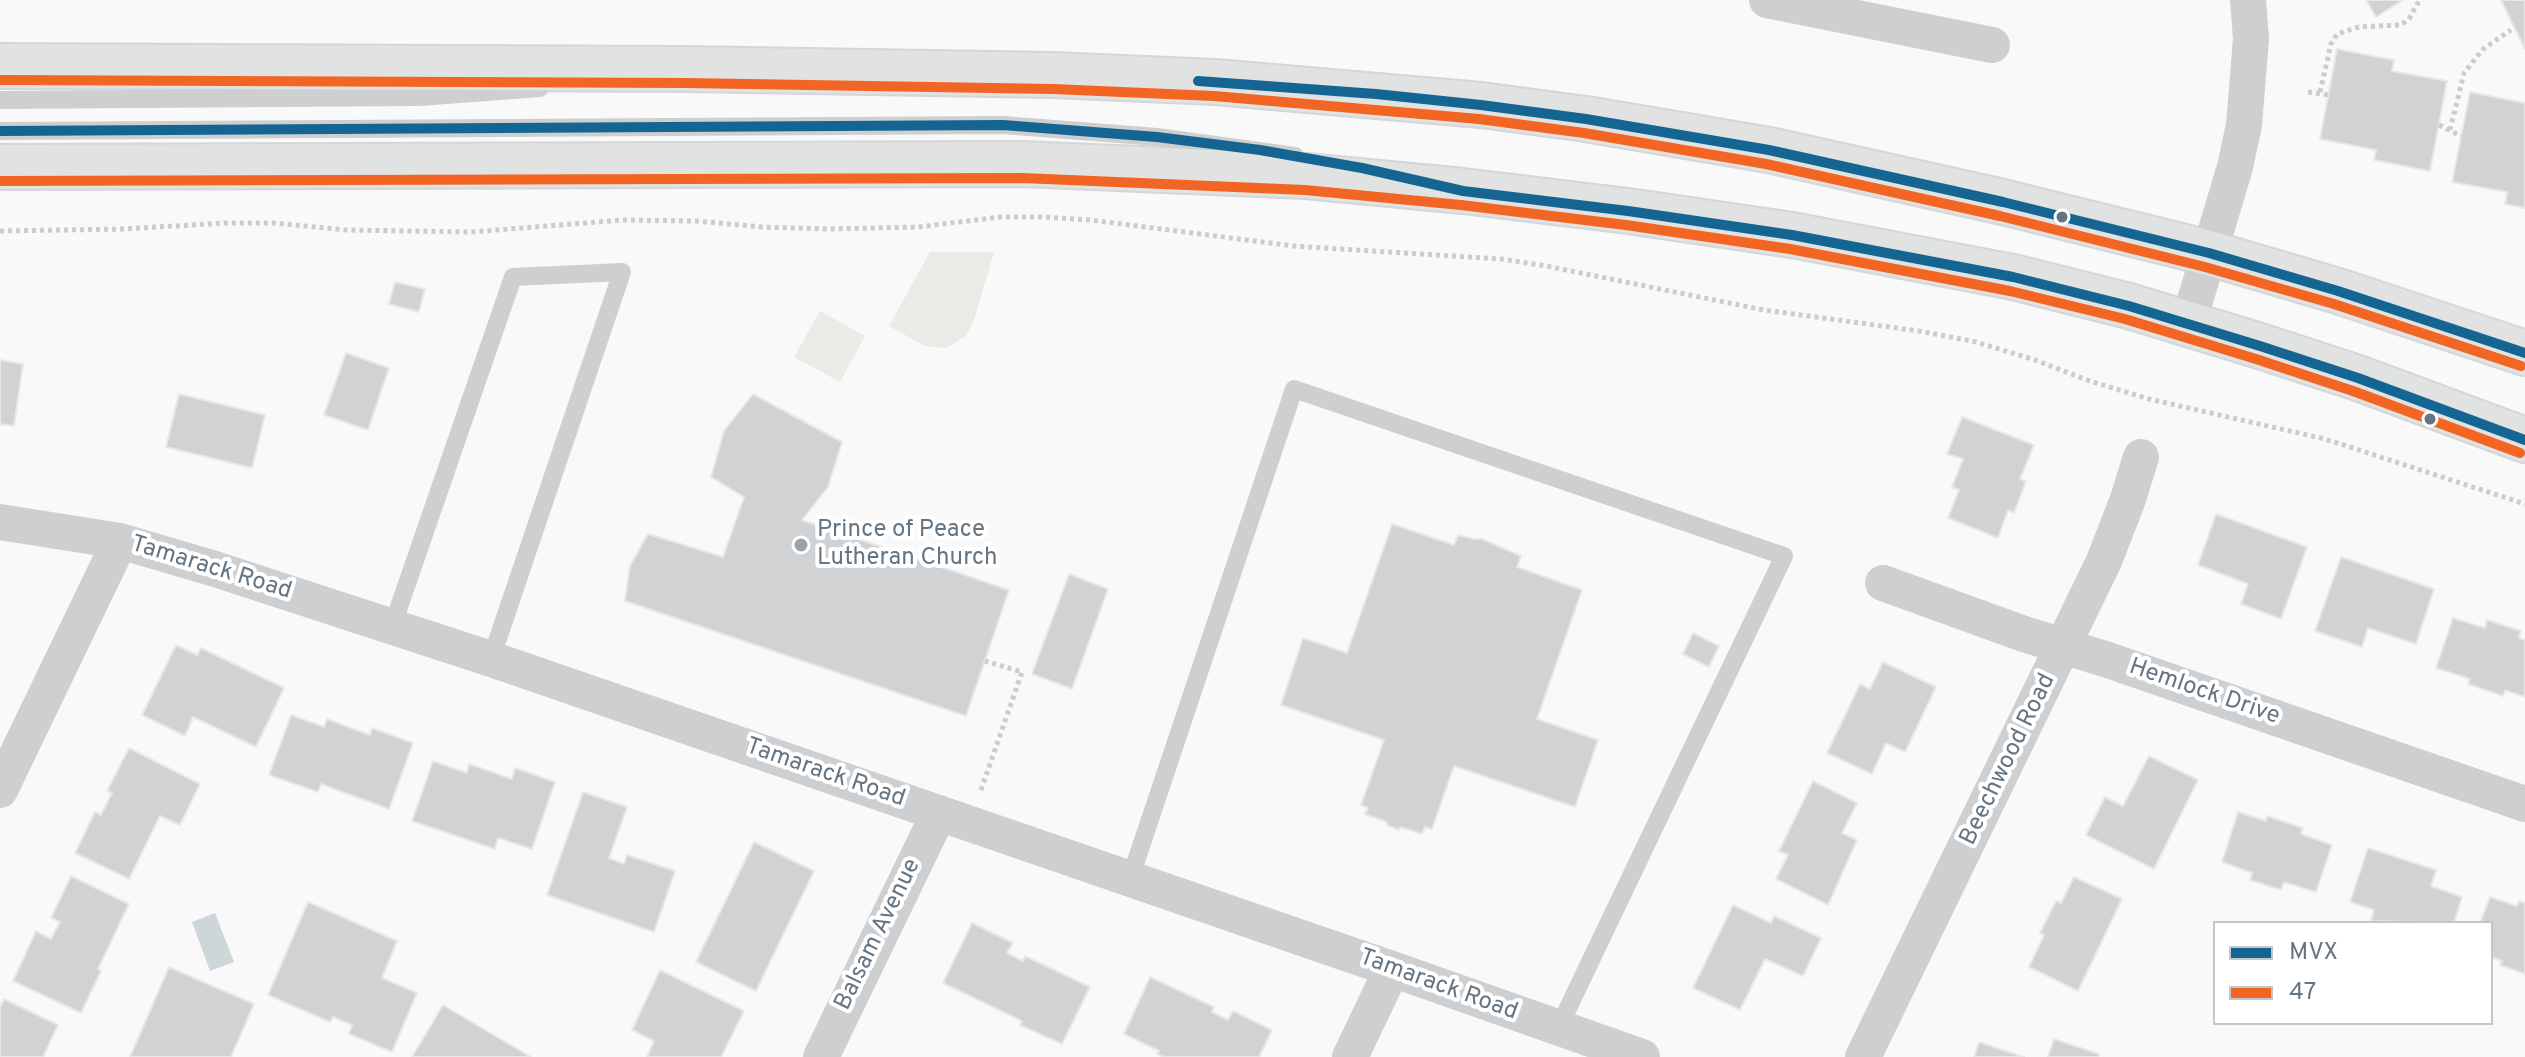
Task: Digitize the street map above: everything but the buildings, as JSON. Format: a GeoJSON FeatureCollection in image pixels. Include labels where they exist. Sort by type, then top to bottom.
{"type":"FeatureCollection","features":[{"type":"Feature","properties":{"kind":"main road"},"geometry":{"type":"LineString","coordinates":[[0,66],[686,69],[1053,75],[1215,82],[1481,105],[1586,119],[1782,153],[2003,202],[2209,253],[2338,291],[2525,353]]}},
{"type":"Feature","properties":{"kind":"main road"},"geometry":{"type":"LineString","coordinates":[[0,167],[1022,164],[1306,176],[1463,191],[1628,211],[1822,240],[2013,277],[2188,324],[2358,378],[2525,440]]}},
{"type":"Feature","properties":{"kind":"street"},"geometry":{"type":"LineString","coordinates":[[2188,324],[2235,167],[2244,125],[2251,39],[2248,0]]}},
{"type":"Feature","properties":{"kind":"street"},"geometry":{"type":"LineString","coordinates":[[1790,2],[1992,45]]}},
{"type":"Feature","properties":{"kind":"street","name":"Beechwood Road"},"geometry":{"type":"LineString","coordinates":[[1863,1057],[2064,646],[2109,548],[2141,457]]}},
{"type":"Feature","properties":{"kind":"street","name":"Tamarack Road"},"geometry":{"type":"LineString","coordinates":[[0,522],[120,541],[215,569],[491,659],[1642,1057]]}},
{"type":"Feature","properties":{"kind":"street"},"geometry":{"type":"LineString","coordinates":[[0,790],[120,541]]}},
{"type":"Feature","properties":{"kind":"street","name":"Hemlock Drive"},"geometry":{"type":"LineString","coordinates":[[1883,583],[2525,804]]}},
{"type":"Feature","properties":{"kind":"street","name":"Balsam Avenue"},"geometry":{"type":"LineString","coordinates":[[821,1057],[939,813]]}},
{"type":"Feature","properties":{"kind":"street"},"geometry":{"type":"LineString","coordinates":[[1350,1057],[1392,969]]}},
{"type":"Feature","properties":{"kind":"lane"},"geometry":{"type":"LineString","coordinates":[[0,100],[432,96],[589,84],[686,69]]}},
{"type":"Feature","properties":{"kind":"lane"},"geometry":{"type":"LineString","coordinates":[[0,131],[1003,125],[1157,137],[1260,150],[1362,168],[1463,191]]}},
{"type":"Feature","properties":{"kind":"lane"},"geometry":{"type":"LineString","coordinates":[[392,627],[513,277],[622,272],[491,659]]}},
{"type":"Feature","properties":{"kind":"lane"},"geometry":{"type":"LineString","coordinates":[[1130,879],[1294,389],[1784,556],[1558,1029]]}},
{"type":"Feature","properties":{"kind":"path"},"geometry":{"type":"LineString","coordinates":[[2320,92],[2331,44],[2337,34],[2359,27],[2401,25],[2422,0]]}},
{"type":"Feature","properties":{"kind":"path"},"geometry":{"type":"LineString","coordinates":[[2450,130],[2464,73],[2483,49],[2511,30]]}},
{"type":"Feature","properties":{"kind":"path"},"geometry":{"type":"LineString","coordinates":[[2308,92],[2329,95]]}},
{"type":"Feature","properties":{"kind":"path"},"geometry":{"type":"LineString","coordinates":[[2439,125],[2461,136]]}},
{"type":"Feature","properties":{"kind":"path"},"geometry":{"type":"LineString","coordinates":[[0,231],[237,223],[471,232],[623,220],[828,229],[918,227],[1001,217],[1043,217],[1091,220],[1294,246],[1501,259],[1764,310],[1976,342],[2149,399],[2325,439],[2525,504]]}},
{"type":"Feature","properties":{"kind":"path"},"geometry":{"type":"LineString","coordinates":[[981,791],[1022,672],[985,661]]}},
{"type":"Feature","properties":{"kind":"shaded area"},"geometry":{"type":"Polygon","coordinates":[[[930,252],[994,252],[973,323],[966,336],[946,348],[925,346],[889,326],[930,252]]]}},
{"type":"Feature","properties":{"kind":"shaded area"},"geometry":{"type":"Polygon","coordinates":[[[820,311],[865,336],[840,382],[794,357],[820,311]]]}},
{"type":"Feature","properties":{"kind":"shaded area"},"geometry":{"type":"Polygon","coordinates":[[[215,913],[234,962],[210,971],[192,922],[215,913]]]}},
{"type":"Feature","properties":{"kind":"transit line","name":"47"},"geometry":{"type":"LineString","coordinates":[[0,80],[686,83],[1053,89],[1214,96],[1479,119],[1584,133],[1766,164],[2000,216],[2205,267],[2334,304],[2521,366]]}},
{"type":"Feature","properties":{"kind":"transit line","name":"MVX"},"geometry":{"type":"LineString","coordinates":[[1198,81],[1481,105],[1769,150],[2003,202],[2209,253],[2338,291],[2525,353]]}},
{"type":"Feature","properties":{"kind":"transit line","name":"MVX"},"geometry":{"type":"LineString","coordinates":[[0,131],[1003,125],[1157,137],[1260,150],[1362,168],[1463,191],[1792,235],[2013,277],[2129,306],[2260,346],[2358,378],[2525,440]]}},
{"type":"Feature","properties":{"kind":"transit line","name":"47"},"geometry":{"type":"LineString","coordinates":[[0,181],[1022,178],[1305,190],[1461,205],[1790,249],[2010,291],[2125,319],[2256,359],[2520,453]]}},
{"type":"Feature","properties":{"kind":"place","name":"Prince of Peace Lutheran Church"},"geometry":{"type":"Point","coordinates":[801,545]}}]}
